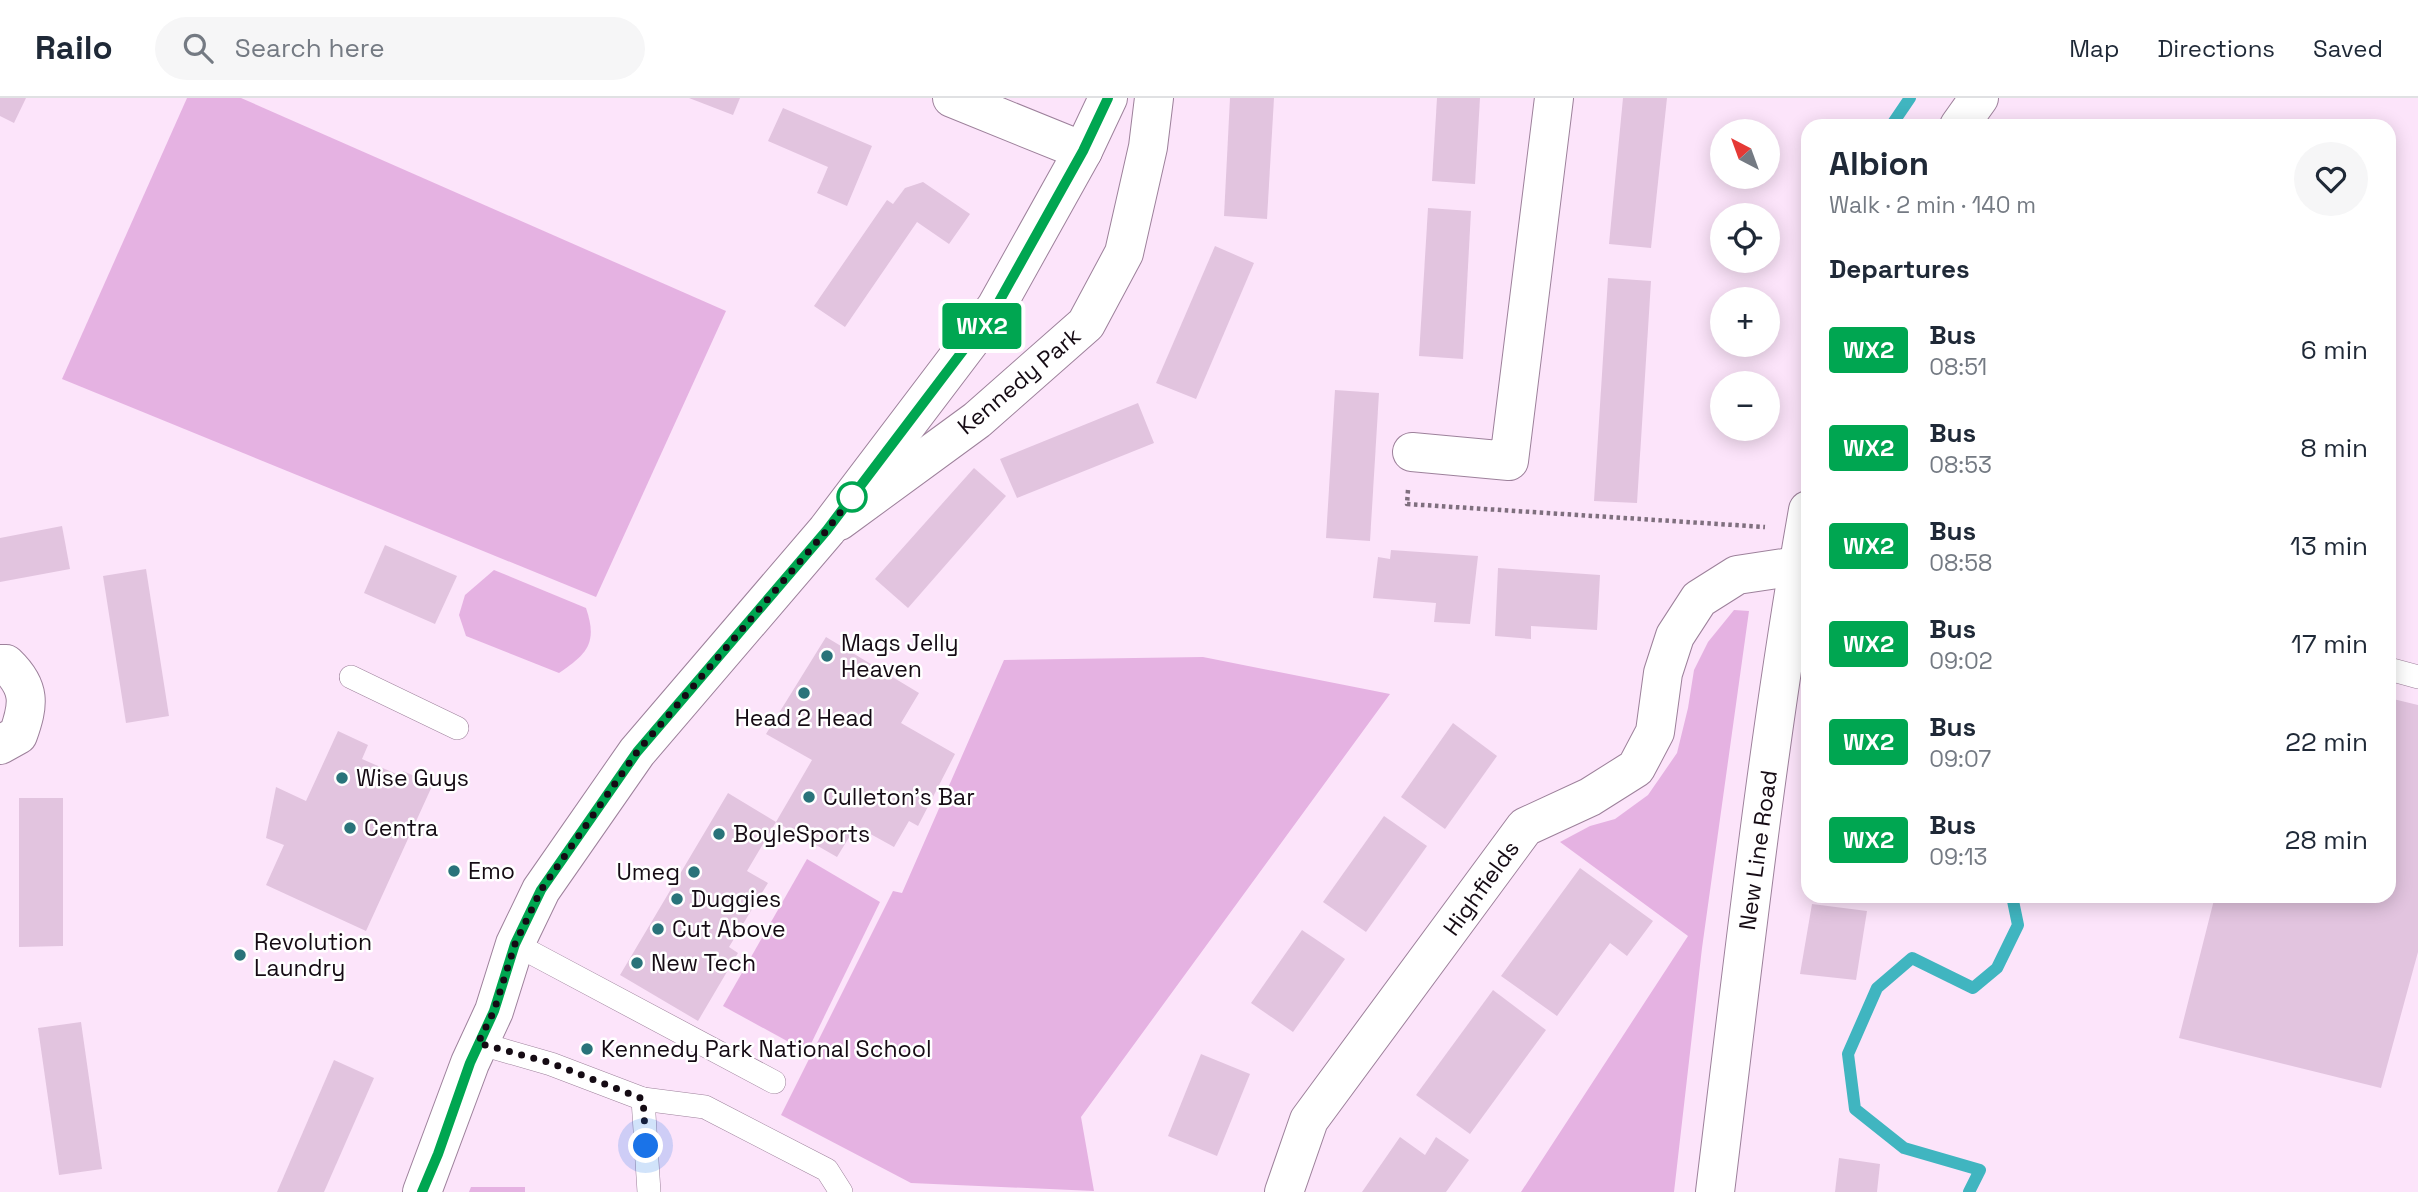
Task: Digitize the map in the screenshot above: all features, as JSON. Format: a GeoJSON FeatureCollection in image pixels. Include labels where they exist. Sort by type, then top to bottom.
{"type":"FeatureCollection","features":[{"type":"Feature","properties":{"kind":"street"},"geometry":{"type":"LineString","coordinates":[[952,98],[1083,151]]}},
{"type":"Feature","properties":{"kind":"street"},"geometry":{"type":"LineString","coordinates":[[422,1192],[478,1043],[494,1011],[515,944],[541,890],[637,752],[827,530],[996,307],[1083,151],[1108,98]]}},
{"type":"Feature","properties":{"kind":"street","name":"Kennedy Park"},"geometry":{"type":"LineString","coordinates":[[827,530],[977,420],[1086,324],[1124,253],[1148,147],[1154,98]]}},
{"type":"Feature","properties":{"kind":"street"},"geometry":{"type":"LineString","coordinates":[[1412,452],[1509,461],[1554,98]]}},
{"type":"Feature","properties":{"kind":"street"},"geometry":{"type":"LineString","coordinates":[[1964,119],[1979,98]]}},
{"type":"Feature","properties":{"kind":"street","name":"New Line Road"},"geometry":{"type":"LineString","coordinates":[[1714,1192],[1755,869],[1801,546]]}},
{"type":"Feature","properties":{"kind":"street","name":"Highfields"},"geometry":{"type":"LineString","coordinates":[[1283,1192],[1309,1120],[1525,827],[1590,797],[1636,768],[1655,732],[1663,673],[1675,636],[1699,599],[1737,575],[1797,566]]}},
{"type":"Feature","properties":{"kind":"street"},"geometry":{"type":"LineString","coordinates":[[0,664],[6,664],[19,676],[26,693],[25,714],[18,735],[0,745]]}},
{"type":"Feature","properties":{"kind":"lane"},"geometry":{"type":"LineString","coordinates":[[2396,671],[2418,677]]}},
{"type":"Feature","properties":{"kind":"lane"},"geometry":{"type":"LineString","coordinates":[[351,677],[457,728]]}},
{"type":"Feature","properties":{"kind":"lane"},"geometry":{"type":"LineString","coordinates":[[515,944],[774,1082]]}},
{"type":"Feature","properties":{"kind":"lane"},"geometry":{"type":"LineString","coordinates":[[478,1043],[551,1063],[643,1099],[705,1107],[827,1170],[841,1192]]}},
{"type":"Feature","properties":{"kind":"lane"},"geometry":{"type":"LineString","coordinates":[[643,1099],[649,1192]]}},
{"type":"Feature","properties":{"kind":"path"},"geometry":{"type":"LineString","coordinates":[[1613,517],[1741,525]]}},
{"type":"Feature","properties":{"kind":"shaded area"},"geometry":{"type":"Polygon","coordinates":[[[187,98],[241,98],[726,311],[596,597],[62,379],[187,98]]]}},
{"type":"Feature","properties":{"kind":"shaded area"},"geometry":{"type":"Polygon","coordinates":[[[494,570],[586,608],[591,630],[590,639],[577,660],[559,673],[466,636],[459,615],[465,595],[494,570]]]}},
{"type":"Feature","properties":{"kind":"shaded area"},"geometry":{"type":"Polygon","coordinates":[[[1734,610],[1749,611],[1702,948],[1674,1192],[1521,1192],[1688,936],[1560,842],[1590,826],[1615,819],[1648,795],[1677,753],[1694,670],[1708,642],[1734,610]]]}},
{"type":"Feature","properties":{"kind":"shaded area"},"geometry":{"type":"Polygon","coordinates":[[[1203,657],[1390,694],[1081,1117],[1094,1191],[911,1183],[781,1115],[893,891],[902,893],[1004,660],[1203,657]]]}},
{"type":"Feature","properties":{"kind":"shaded area"},"geometry":{"type":"Polygon","coordinates":[[[807,859],[880,902],[807,1052],[723,1006],[807,859]]]}},
{"type":"Feature","properties":{"kind":"shaded area"},"geometry":{"type":"Polygon","coordinates":[[[471,1187],[525,1187],[525,1192],[469,1192],[471,1187]]]}},
{"type":"Feature","properties":{"kind":"building"},"geometry":{"type":"Polygon","coordinates":[[[0,98],[26,98],[14,123],[0,116],[0,98]]]}},
{"type":"Feature","properties":{"kind":"building"},"geometry":{"type":"Polygon","coordinates":[[[689,98],[740,98],[733,115],[689,98]]]}},
{"type":"Feature","properties":{"kind":"building"},"geometry":{"type":"Polygon","coordinates":[[[1230,98],[1274,98],[1267,219],[1224,216],[1230,98]]]}},
{"type":"Feature","properties":{"kind":"building"},"geometry":{"type":"Polygon","coordinates":[[[1437,98],[1480,98],[1475,184],[1432,181],[1437,98]]]}},
{"type":"Feature","properties":{"kind":"building"},"geometry":{"type":"Polygon","coordinates":[[[1623,98],[1667,98],[1651,248],[1609,244],[1623,98]]]}},
{"type":"Feature","properties":{"kind":"building"},"geometry":{"type":"Polygon","coordinates":[[[783,108],[872,146],[847,206],[817,193],[828,167],[768,141],[783,108]]]}},
{"type":"Feature","properties":{"kind":"building"},"geometry":{"type":"Polygon","coordinates":[[[923,182],[970,214],[949,244],[917,222],[845,327],[814,306],[887,200],[893,204],[905,188],[923,182]]]}},
{"type":"Feature","properties":{"kind":"building"},"geometry":{"type":"Polygon","coordinates":[[[1428,208],[1471,211],[1463,359],[1419,356],[1428,208]]]}},
{"type":"Feature","properties":{"kind":"building"},"geometry":{"type":"Polygon","coordinates":[[[1215,246],[1254,263],[1196,399],[1156,383],[1215,246]]]}},
{"type":"Feature","properties":{"kind":"building"},"geometry":{"type":"Polygon","coordinates":[[[1608,278],[1651,281],[1637,503],[1594,501],[1608,278]]]}},
{"type":"Feature","properties":{"kind":"building"},"geometry":{"type":"Polygon","coordinates":[[[1335,390],[1379,393],[1370,541],[1326,538],[1335,390]]]}},
{"type":"Feature","properties":{"kind":"building"},"geometry":{"type":"Polygon","coordinates":[[[1138,403],[1154,443],[1017,498],[1000,459],[1138,403]]]}},
{"type":"Feature","properties":{"kind":"building"},"geometry":{"type":"Polygon","coordinates":[[[974,468],[1006,496],[908,608],[875,579],[974,468]]]}},
{"type":"Feature","properties":{"kind":"building"},"geometry":{"type":"Polygon","coordinates":[[[62,526],[70,569],[0,582],[0,538],[62,526]]]}},
{"type":"Feature","properties":{"kind":"building"},"geometry":{"type":"Polygon","coordinates":[[[385,545],[457,576],[435,624],[364,593],[385,545]]]}},
{"type":"Feature","properties":{"kind":"building"},"geometry":{"type":"Polygon","coordinates":[[[1391,550],[1478,556],[1470,624],[1434,622],[1436,603],[1373,598],[1378,557],[1390,559],[1391,550]]]}},
{"type":"Feature","properties":{"kind":"building"},"geometry":{"type":"Polygon","coordinates":[[[1498,568],[1600,575],[1597,630],[1531,626],[1531,639],[1495,636],[1498,568]]]}},
{"type":"Feature","properties":{"kind":"building"},"geometry":{"type":"Polygon","coordinates":[[[146,569],[169,716],[126,723],[103,576],[146,569]]]}},
{"type":"Feature","properties":{"kind":"building"},"geometry":{"type":"Polygon","coordinates":[[[826,637],[919,693],[901,723],[955,754],[918,826],[909,821],[894,847],[856,826],[837,857],[776,822],[812,760],[766,734],[826,637]]]}},
{"type":"Feature","properties":{"kind":"building"},"geometry":{"type":"Polygon","coordinates":[[[2396,700],[2418,705],[2418,952],[2381,1088],[2179,1038],[2213,903],[2396,903],[2396,700]]]}},
{"type":"Feature","properties":{"kind":"building"},"geometry":{"type":"Polygon","coordinates":[[[1453,723],[1497,756],[1445,829],[1401,797],[1453,723]]]}},
{"type":"Feature","properties":{"kind":"building"},"geometry":{"type":"Polygon","coordinates":[[[338,731],[368,745],[362,759],[401,776],[403,771],[433,784],[366,931],[266,885],[284,845],[266,838],[276,787],[306,801],[338,731]]]}},
{"type":"Feature","properties":{"kind":"building"},"geometry":{"type":"Polygon","coordinates":[[[728,793],[776,822],[747,871],[768,883],[729,947],[738,953],[698,1021],[620,975],[728,793]]]}},
{"type":"Feature","properties":{"kind":"building"},"geometry":{"type":"Polygon","coordinates":[[[19,798],[63,798],[63,946],[19,947],[19,798]]]}},
{"type":"Feature","properties":{"kind":"building"},"geometry":{"type":"Polygon","coordinates":[[[1384,816],[1427,846],[1366,932],[1323,902],[1384,816]]]}},
{"type":"Feature","properties":{"kind":"building"},"geometry":{"type":"Polygon","coordinates":[[[1580,868],[1653,921],[1627,956],[1610,943],[1557,1016],[1501,976],[1580,868]]]}},
{"type":"Feature","properties":{"kind":"building"},"geometry":{"type":"Polygon","coordinates":[[[1812,904],[1867,911],[1856,980],[1800,974],[1812,904]]]}},
{"type":"Feature","properties":{"kind":"building"},"geometry":{"type":"Polygon","coordinates":[[[1302,930],[1345,959],[1293,1032],[1251,1003],[1302,930]]]}},
{"type":"Feature","properties":{"kind":"building"},"geometry":{"type":"Polygon","coordinates":[[[1493,990],[1546,1030],[1470,1134],[1416,1095],[1493,990]]]}},
{"type":"Feature","properties":{"kind":"building"},"geometry":{"type":"Polygon","coordinates":[[[81,1022],[102,1169],[59,1175],[38,1028],[81,1022]]]}},
{"type":"Feature","properties":{"kind":"building"},"geometry":{"type":"Polygon","coordinates":[[[1201,1054],[1250,1074],[1217,1156],[1168,1136],[1201,1054]]]}},
{"type":"Feature","properties":{"kind":"building"},"geometry":{"type":"Polygon","coordinates":[[[334,1060],[374,1078],[324,1192],[277,1192],[334,1060]]]}},
{"type":"Feature","properties":{"kind":"building"},"geometry":{"type":"Polygon","coordinates":[[[1400,1137],[1425,1155],[1436,1137],[1469,1160],[1446,1192],[1362,1192],[1400,1137]]]}},
{"type":"Feature","properties":{"kind":"building"},"geometry":{"type":"Polygon","coordinates":[[[1839,1158],[1880,1164],[1877,1192],[1835,1192],[1839,1158]]]}},
{"type":"Feature","properties":{"kind":"waterway"},"geometry":{"type":"LineString","coordinates":[[1896,119],[1910,98]]}},
{"type":"Feature","properties":{"kind":"waterway"},"geometry":{"type":"LineString","coordinates":[[1969,1192],[1980,1170],[1904,1148],[1855,1109],[1848,1054],[1877,988],[1912,958],[1973,988],[1997,968],[2018,925],[2013,903]]}},
{"type":"Feature","properties":{"kind":"bus line","name":"WX2"},"geometry":{"type":"LineString","coordinates":[[422,1192],[470,1063],[494,1011],[515,944],[541,890],[637,752],[827,530],[996,307],[1083,151],[1108,98]]}},
{"type":"Feature","properties":{"kind":"place","name":"Mags Jelly Heaven"},"geometry":{"type":"Point","coordinates":[827,656]}},
{"type":"Feature","properties":{"kind":"place","name":"Head 2 Head"},"geometry":{"type":"Point","coordinates":[804,693]}},
{"type":"Feature","properties":{"kind":"place","name":"Wise Guys"},"geometry":{"type":"Point","coordinates":[342,778]}},
{"type":"Feature","properties":{"kind":"place","name":"Culleton's Bar"},"geometry":{"type":"Point","coordinates":[809,797]}},
{"type":"Feature","properties":{"kind":"place","name":"Centra"},"geometry":{"type":"Point","coordinates":[350,828]}},
{"type":"Feature","properties":{"kind":"place","name":"BoyleSports"},"geometry":{"type":"Point","coordinates":[719,834]}},
{"type":"Feature","properties":{"kind":"place","name":"Emo"},"geometry":{"type":"Point","coordinates":[454,871]}},
{"type":"Feature","properties":{"kind":"place","name":"Umeg"},"geometry":{"type":"Point","coordinates":[694,872]}},
{"type":"Feature","properties":{"kind":"place","name":"Duggies"},"geometry":{"type":"Point","coordinates":[677,899]}},
{"type":"Feature","properties":{"kind":"place","name":"Cut Above"},"geometry":{"type":"Point","coordinates":[658,929]}},
{"type":"Feature","properties":{"kind":"place","name":"Revolution Laundry"},"geometry":{"type":"Point","coordinates":[240,955]}},
{"type":"Feature","properties":{"kind":"place","name":"New Tech"},"geometry":{"type":"Point","coordinates":[637,963]}},
{"type":"Feature","properties":{"kind":"place","name":"Kennedy Park National School"},"geometry":{"type":"Point","coordinates":[587,1049]}},
{"type":"Feature","properties":{"kind":"route"},"geometry":{"type":"LineString","coordinates":[[646,1146],[643,1099],[551,1063],[478,1043],[494,1011],[515,944],[541,890],[637,752],[827,530],[852,497]]}}]}
